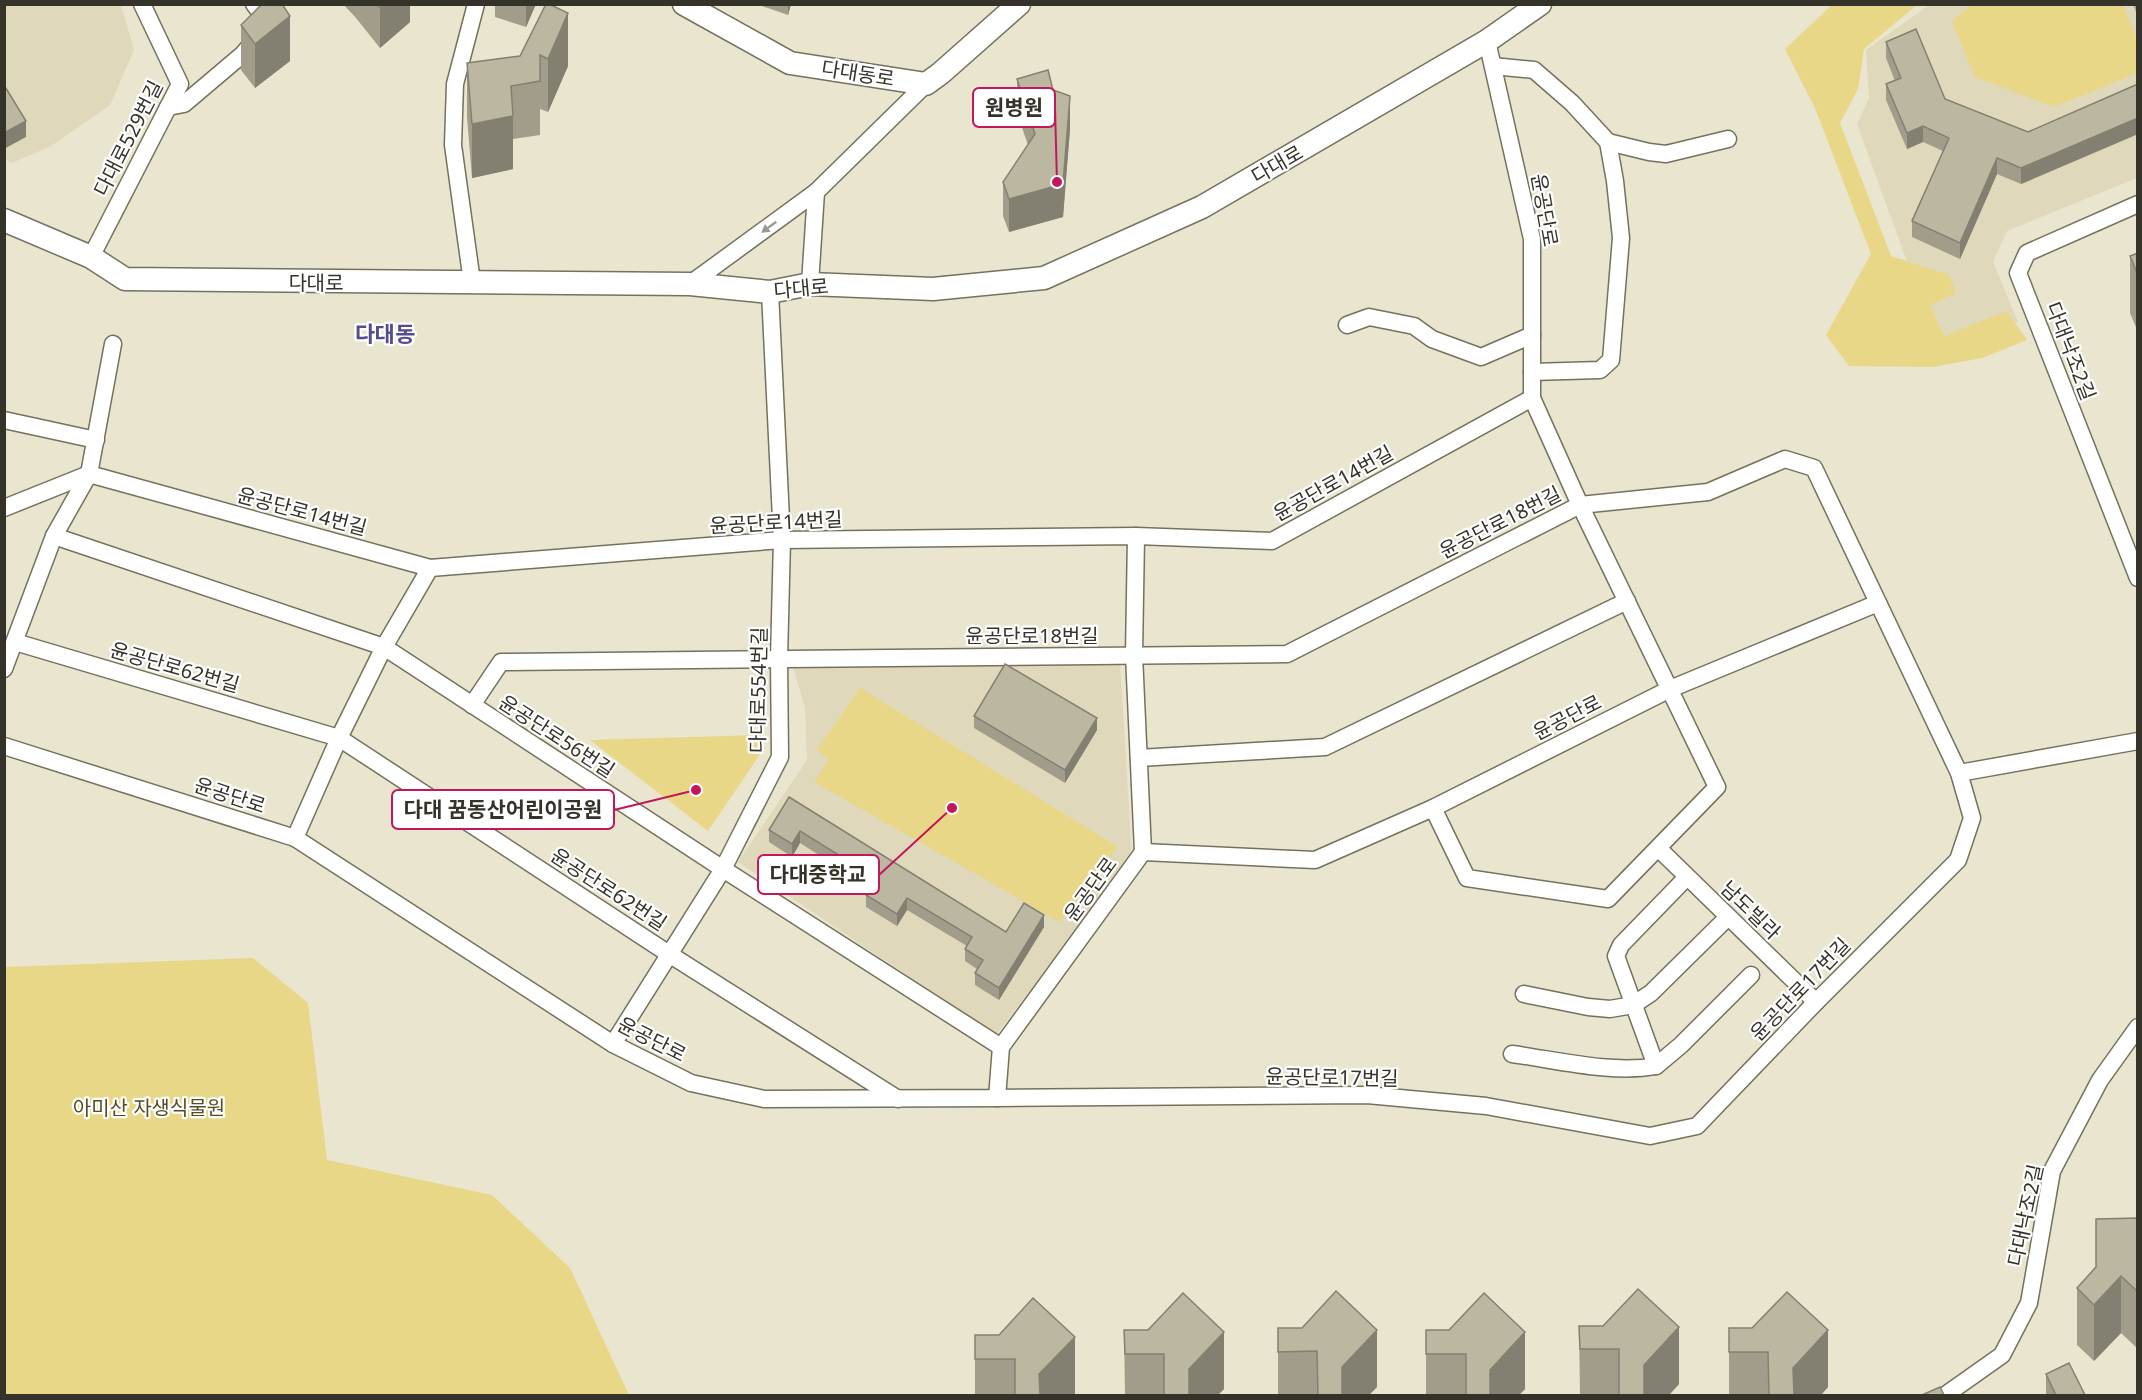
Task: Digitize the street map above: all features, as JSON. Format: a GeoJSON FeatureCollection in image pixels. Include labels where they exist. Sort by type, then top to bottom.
{"type":"FeatureCollection","features":[{"type":"Feature","properties":{"kind":"main road","name":"다대동로"},"geometry":{"type":"LineString","coordinates":[[684,4],[790,63],[926,84]]}},
{"type":"Feature","properties":{"kind":"main road"},"geometry":{"type":"LineString","coordinates":[[926,84],[1019,4]]}},
{"type":"Feature","properties":{"kind":"main road"},"geometry":{"type":"LineString","coordinates":[[1493,38],[1506,4]]}},
{"type":"Feature","properties":{"kind":"main road","name":"다대로"},"geometry":{"type":"LineString","coordinates":[[4,220],[91,257],[125,279],[690,284],[770,292],[810,284],[933,289],[1044,278],[1202,207],[1493,38],[1540,4]]}},
{"type":"Feature","properties":{"kind":"street","name":"다대로529번길"},"geometry":{"type":"LineString","coordinates":[[91,257],[180,84],[142,4]]}},
{"type":"Feature","properties":{"kind":"street"},"geometry":{"type":"LineString","coordinates":[[168,107],[184,104],[243,54],[266,27],[263,16],[254,4]]}},
{"type":"Feature","properties":{"kind":"street"},"geometry":{"type":"LineString","coordinates":[[472,282],[453,145],[454,84],[476,4]]}},
{"type":"Feature","properties":{"kind":"street","name":"윤공단로"},"geometry":{"type":"LineString","coordinates":[[1001,1047],[1143,852],[1315,860],[1433,808],[1670,689],[1580,505],[1533,398],[1532,239],[1493,66],[1493,38]]}},
{"type":"Feature","properties":{"kind":"street"},"geometry":{"type":"LineString","coordinates":[[1493,66],[1534,70],[1572,103],[1608,142],[1616,181],[1621,238],[1611,360],[1600,370],[1532,372]]}},
{"type":"Feature","properties":{"kind":"street"},"geometry":{"type":"LineString","coordinates":[[690,284],[816,192],[926,84]]}},
{"type":"Feature","properties":{"kind":"street"},"geometry":{"type":"LineString","coordinates":[[1608,142],[1666,154],[1728,139]]}},
{"type":"Feature","properties":{"kind":"street"},"geometry":{"type":"LineString","coordinates":[[810,284],[816,192]]}},
{"type":"Feature","properties":{"kind":"street","name":"다대낙조2길"},"geometry":{"type":"LineString","coordinates":[[2138,204],[2027,253],[2018,273],[2138,578]]}},
{"type":"Feature","properties":{"kind":"street","name":"다대로554번길"},"geometry":{"type":"LineString","coordinates":[[613,1044],[723,869],[780,757],[779,658],[782,540],[770,292]]}},
{"type":"Feature","properties":{"kind":"street"},"geometry":{"type":"LineString","coordinates":[[1347,325],[1369,316],[1414,326],[1432,339],[1481,357],[1532,335]]}},
{"type":"Feature","properties":{"kind":"street"},"geometry":{"type":"LineString","coordinates":[[4,669],[54,536],[89,474],[113,344]]}},
{"type":"Feature","properties":{"kind":"street","name":"윤공단로14번길"},"geometry":{"type":"LineString","coordinates":[[89,474],[430,568],[782,540],[1136,536],[1272,541],[1533,398]]}},
{"type":"Feature","properties":{"kind":"street"},"geometry":{"type":"LineString","coordinates":[[4,420],[96,440]]}},
{"type":"Feature","properties":{"kind":"street","name":"윤공단로17번길"},"geometry":{"type":"LineString","coordinates":[[998,1098],[1367,1095],[1486,1106],[1650,1136],[1697,1126],[1816,1002],[1958,860],[1972,818],[1959,772],[1814,468],[1785,459],[1708,492],[1580,505]]}},
{"type":"Feature","properties":{"kind":"street"},"geometry":{"type":"LineString","coordinates":[[4,508],[89,474]]}},
{"type":"Feature","properties":{"kind":"street","name":"윤공단로18번길"},"geometry":{"type":"LineString","coordinates":[[472,705],[501,662],[1287,654],[1580,505]]}},
{"type":"Feature","properties":{"kind":"street","name":"윤공단로56번길"},"geometry":{"type":"LineString","coordinates":[[54,536],[384,647],[723,869],[1001,1047]]}},
{"type":"Feature","properties":{"kind":"street"},"geometry":{"type":"LineString","coordinates":[[1136,536],[1134,655],[1143,852]]}},
{"type":"Feature","properties":{"kind":"street"},"geometry":{"type":"LineString","coordinates":[[295,838],[339,738],[384,647],[430,568]]}},
{"type":"Feature","properties":{"kind":"street"},"geometry":{"type":"LineString","coordinates":[[1139,758],[1325,747],[1627,602]]}},
{"type":"Feature","properties":{"kind":"street"},"geometry":{"type":"LineString","coordinates":[[1433,808],[1467,878],[1608,898],[1718,787],[1670,689],[1878,603]]}},
{"type":"Feature","properties":{"kind":"street","name":"윤공단로62번길"},"geometry":{"type":"LineString","coordinates":[[15,642],[339,738],[669,954],[899,1100]]}},
{"type":"Feature","properties":{"kind":"street"},"geometry":{"type":"LineString","coordinates":[[1959,772],[2138,741]]}},
{"type":"Feature","properties":{"kind":"street","name":"윤공단로"},"geometry":{"type":"LineString","coordinates":[[4,746],[295,838],[613,1044],[691,1083],[764,1099],[998,1098]]}},
{"type":"Feature","properties":{"kind":"street","name":"남도빌라"},"geometry":{"type":"LineString","coordinates":[[1658,848],[1816,1002]]}},
{"type":"Feature","properties":{"kind":"street"},"geometry":{"type":"LineString","coordinates":[[1656,1066],[1616,956],[1622,945],[1687,877]]}},
{"type":"Feature","properties":{"kind":"street"},"geometry":{"type":"LineString","coordinates":[[1524,994],[1588,1007],[1610,1009],[1633,1005],[1651,993],[1728,916]]}},
{"type":"Feature","properties":{"kind":"street"},"geometry":{"type":"LineString","coordinates":[[1512,1054],[1603,1066],[1640,1069],[1656,1066],[1751,975]]}},
{"type":"Feature","properties":{"kind":"street","name":"다대낙조2길"},"geometry":{"type":"LineString","coordinates":[[1944,1395],[2002,1355],[2030,1303],[2052,1172],[2100,1080],[2138,1027]]}},
{"type":"Feature","properties":{"kind":"street"},"geometry":{"type":"LineString","coordinates":[[998,1098],[1001,1047]]}},
{"type":"Feature","properties":{"kind":"shaded area"},"geometry":{"type":"Polygon","coordinates":[[[5,5],[121,5],[134,50],[110,105],[51,146],[12,163],[5,159],[5,5]]]}},
{"type":"Feature","properties":{"kind":"shaded area"},"geometry":{"type":"Polygon","coordinates":[[[1929,5],[2137,5],[2137,178],[2007,231],[1993,262],[2018,322],[1942,350],[1857,124],[1869,98],[1866,50],[1929,5]]]}},
{"type":"Feature","properties":{"kind":"shaded area"},"geometry":{"type":"Polygon","coordinates":[[[1120,662],[1132,857],[996,1035],[738,862],[807,760],[805,707],[792,664],[1120,662]]]}},
{"type":"Feature","properties":{"kind":"green space"},"geometry":{"type":"Polygon","coordinates":[[[1973,4],[2123,5],[2137,40],[2137,73],[2054,107],[1975,77],[1952,21],[1973,4]]]}},
{"type":"Feature","properties":{"kind":"green space"},"geometry":{"type":"Polygon","coordinates":[[[1832,5],[1917,5],[1864,49],[1858,89],[1840,123],[1891,256],[1949,275],[1956,293],[1930,305],[1944,336],[2007,311],[2027,340],[1982,358],[1933,367],[1849,366],[1826,335],[1871,254],[1815,108],[1785,49],[1832,5]]]}},
{"type":"Feature","properties":{"kind":"green space"},"geometry":{"type":"Polygon","coordinates":[[[860,688],[1118,847],[1060,922],[814,782],[829,759],[817,750],[860,688]]]}},
{"type":"Feature","properties":{"kind":"green space"},"geometry":{"type":"Polygon","coordinates":[[[760,735],[763,750],[708,831],[590,740],[760,735]]]}},
{"type":"Feature","properties":{"kind":"green space","name":"아미산 자생식물원"},"geometry":{"type":"Polygon","coordinates":[[[253,958],[308,1003],[327,1160],[492,1195],[570,1268],[629,1395],[5,1395],[5,967],[253,958]]]}},
{"type":"Feature","properties":{"kind":"building"},"geometry":{"type":"Polygon","coordinates":[[[262,4],[282,4],[290,16],[255,44],[241,25],[262,4]]]}},
{"type":"Feature","properties":{"kind":"building"},"geometry":{"type":"Polygon","coordinates":[[[546,4],[568,13],[548,59],[540,55],[540,81],[511,86],[513,116],[472,124],[467,63],[520,56],[546,4]]]}},
{"type":"Feature","properties":{"kind":"building"},"geometry":{"type":"Polygon","coordinates":[[[1916,29],[1945,99],[2028,132],[2138,84],[2138,118],[2021,168],[1997,158],[1960,243],[1912,221],[1949,138],[1923,126],[1907,133],[1886,84],[1901,78],[1886,42],[1916,29]]]}},
{"type":"Feature","properties":{"kind":"building"},"geometry":{"type":"Polygon","coordinates":[[[1048,70],[1053,90],[1070,96],[1063,184],[1009,199],[1003,182],[1035,134],[1017,79],[1048,70]]]}},
{"type":"Feature","properties":{"kind":"building"},"geometry":{"type":"Polygon","coordinates":[[[4,85],[26,121],[4,133],[4,85]]]}},
{"type":"Feature","properties":{"kind":"building"},"geometry":{"type":"Polygon","coordinates":[[[2138,253],[2138,275],[2130,256],[2138,253]]]}},
{"type":"Feature","properties":{"kind":"building"},"geometry":{"type":"Polygon","coordinates":[[[1005,664],[1097,718],[1065,770],[974,716],[1005,664]]]}},
{"type":"Feature","properties":{"kind":"building"},"geometry":{"type":"Polygon","coordinates":[[[789,797],[1006,932],[1024,903],[1044,915],[999,988],[975,973],[983,960],[965,949],[972,937],[907,898],[897,914],[866,895],[876,878],[800,831],[792,844],[769,830],[789,797]]]}},
{"type":"Feature","properties":{"kind":"building"},"geometry":{"type":"Polygon","coordinates":[[[2138,1218],[2138,1292],[2121,1276],[2094,1305],[2077,1288],[2096,1267],[2096,1219],[2138,1218]]]}},
{"type":"Feature","properties":{"kind":"building"},"geometry":{"type":"Polygon","coordinates":[[[1638,1289],[1679,1327],[1644,1365],[1644,1395],[1619,1395],[1619,1349],[1580,1349],[1579,1326],[1603,1326],[1638,1289]]]}},
{"type":"Feature","properties":{"kind":"building"},"geometry":{"type":"Polygon","coordinates":[[[1336,1291],[1377,1330],[1342,1367],[1342,1395],[1318,1395],[1317,1351],[1278,1352],[1278,1328],[1302,1328],[1336,1291]]]}},
{"type":"Feature","properties":{"kind":"building"},"geometry":{"type":"Polygon","coordinates":[[[1787,1292],[1828,1330],[1793,1368],[1794,1395],[1769,1395],[1768,1352],[1729,1352],[1729,1328],[1752,1328],[1787,1292]]]}},
{"type":"Feature","properties":{"kind":"building"},"geometry":{"type":"Polygon","coordinates":[[[1183,1293],[1224,1332],[1189,1369],[1189,1395],[1164,1395],[1164,1354],[1125,1354],[1124,1330],[1148,1330],[1183,1293]]]}},
{"type":"Feature","properties":{"kind":"building"},"geometry":{"type":"Polygon","coordinates":[[[1484,1293],[1525,1332],[1490,1370],[1490,1395],[1466,1395],[1466,1354],[1426,1354],[1426,1330],[1449,1330],[1484,1293]]]}},
{"type":"Feature","properties":{"kind":"building"},"geometry":{"type":"Polygon","coordinates":[[[1033,1298],[1075,1337],[1039,1374],[1040,1395],[1015,1395],[1015,1359],[975,1359],[975,1335],[999,1335],[1033,1298]]]}},
{"type":"Feature","properties":{"kind":"building"},"geometry":{"type":"Polygon","coordinates":[[[2069,1363],[2085,1395],[2056,1395],[2046,1374],[2069,1363]]]}},
{"type":"Feature","properties":{"kind":"building"},"geometry":{"type":"Polygon","coordinates":[[[1940,1387],[1944,1395],[1922,1395],[1940,1387]]]}},
{"type":"Feature","properties":{"kind":"place","name":"원병원"},"geometry":{"type":"Point","coordinates":[1057,182]}},
{"type":"Feature","properties":{"kind":"place","name":"다대 꿈동산어린이공원"},"geometry":{"type":"Point","coordinates":[696,790]}},
{"type":"Feature","properties":{"kind":"place","name":"다대중학교"},"geometry":{"type":"Point","coordinates":[952,808]}},
{"type":"Feature","properties":{"kind":"district","name":"다대동"},"geometry":{"type":"Point","coordinates":[385,333]}}]}
